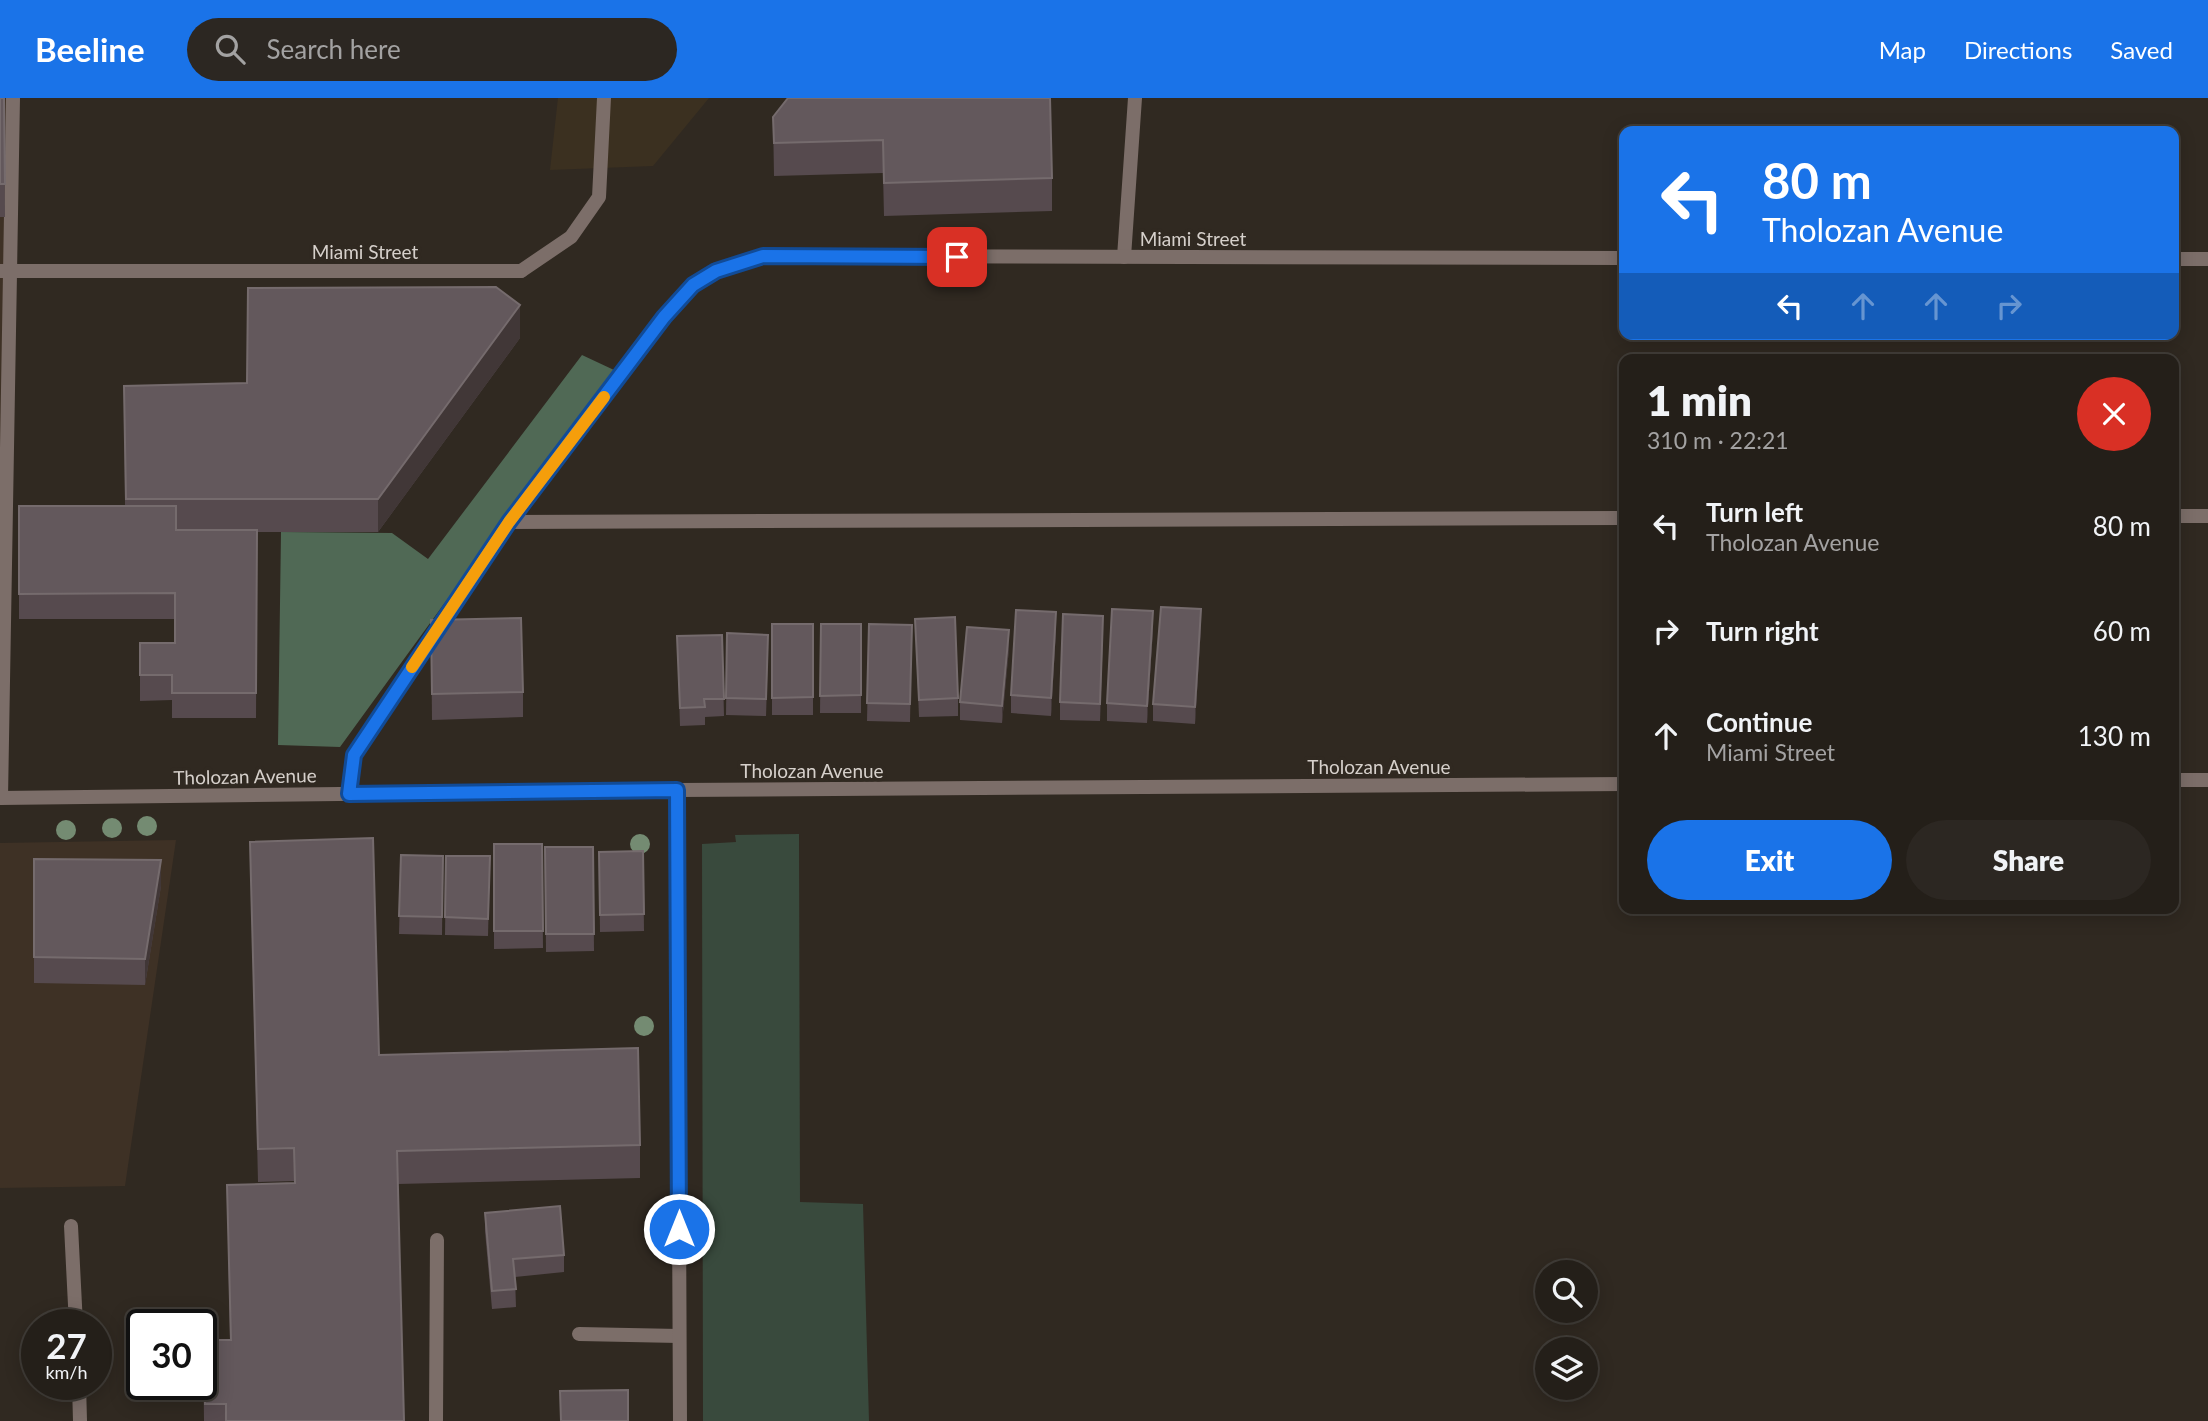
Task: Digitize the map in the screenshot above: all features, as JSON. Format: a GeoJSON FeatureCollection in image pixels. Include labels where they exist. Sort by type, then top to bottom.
{"type":"FeatureCollection","features":[{"type":"Feature","properties":{"kind":"street"},"geometry":{"type":"LineString","coordinates":[[1,798],[5,271],[13,98]]}},
{"type":"Feature","properties":{"kind":"street","name":"Miami Street"},"geometry":{"type":"LineString","coordinates":[[5,271],[521,271],[570,237],[599,197],[604,98]]}},
{"type":"Feature","properties":{"kind":"street"},"geometry":{"type":"LineString","coordinates":[[1124,257],[1135,98]]}},
{"type":"Feature","properties":{"kind":"street","name":"Miami Street"},"geometry":{"type":"LineString","coordinates":[[349,794],[354,755],[509,522],[664,317],[693,285],[716,271],[763,256],[1619,258]]}},
{"type":"Feature","properties":{"kind":"street"},"geometry":{"type":"LineString","coordinates":[[2179,259],[2208,260]]}},
{"type":"Feature","properties":{"kind":"street"},"geometry":{"type":"LineString","coordinates":[[2179,516],[2208,516]]}},
{"type":"Feature","properties":{"kind":"street"},"geometry":{"type":"LineString","coordinates":[[509,522],[1619,518]]}},
{"type":"Feature","properties":{"kind":"street"},"geometry":{"type":"LineString","coordinates":[[2179,780],[2208,780]]}},
{"type":"Feature","properties":{"kind":"street","name":"Tholozan Avenue"},"geometry":{"type":"LineString","coordinates":[[1,798],[677,790],[1619,784]]}},
{"type":"Feature","properties":{"kind":"street"},"geometry":{"type":"LineString","coordinates":[[677,790],[680,1421]]}},
{"type":"Feature","properties":{"kind":"street"},"geometry":{"type":"LineString","coordinates":[[71,1226],[75,1309]]}},
{"type":"Feature","properties":{"kind":"street"},"geometry":{"type":"LineString","coordinates":[[436,1421],[437,1240]]}},
{"type":"Feature","properties":{"kind":"street"},"geometry":{"type":"LineString","coordinates":[[579,1334],[679,1336]]}},
{"type":"Feature","properties":{"kind":"street"},"geometry":{"type":"LineString","coordinates":[[79,1400],[80,1421]]}},
{"type":"Feature","properties":{"kind":"shaded area"},"geometry":{"type":"Polygon","coordinates":[[[0,98],[9,98],[0,497],[0,98]]]}},
{"type":"Feature","properties":{"kind":"shaded area"},"geometry":{"type":"Polygon","coordinates":[[[558,98],[709,98],[653,166],[550,170],[558,98]]]}},
{"type":"Feature","properties":{"kind":"shaded area"},"geometry":{"type":"Polygon","coordinates":[[[176,840],[125,1186],[0,1188],[0,843],[176,840]]]}},
{"type":"Feature","properties":{"kind":"green space"},"geometry":{"type":"Polygon","coordinates":[[[582,355],[614,370],[340,747],[278,745],[281,532],[392,533],[428,559],[582,355]]]}},
{"type":"Feature","properties":{"kind":"green space"},"geometry":{"type":"Polygon","coordinates":[[[799,834],[800,1202],[863,1204],[869,1421],[703,1421],[702,844],[736,842],[735,835],[799,834]]]}},
{"type":"Feature","properties":{"kind":"building"},"geometry":{"type":"Polygon","coordinates":[[[0,98],[4,98],[5,184],[0,184],[0,98]]]}},
{"type":"Feature","properties":{"kind":"building"},"geometry":{"type":"Polygon","coordinates":[[[788,98],[1050,98],[1052,178],[884,183],[883,140],[774,143],[773,117],[788,98]]]}},
{"type":"Feature","properties":{"kind":"building"},"geometry":{"type":"Polygon","coordinates":[[[496,287],[520,305],[378,499],[126,499],[124,386],[247,383],[248,288],[496,287]]]}},
{"type":"Feature","properties":{"kind":"building"},"geometry":{"type":"Polygon","coordinates":[[[19,506],[176,506],[176,530],[257,530],[256,693],[172,693],[172,675],[140,675],[140,643],[175,643],[175,593],[19,594],[19,506]]]}},
{"type":"Feature","properties":{"kind":"building"},"geometry":{"type":"Polygon","coordinates":[[[1161,607],[1201,609],[1195,707],[1153,704],[1161,607]]]}},
{"type":"Feature","properties":{"kind":"building"},"geometry":{"type":"Polygon","coordinates":[[[1112,609],[1153,611],[1147,706],[1107,703],[1112,609]]]}},
{"type":"Feature","properties":{"kind":"building"},"geometry":{"type":"Polygon","coordinates":[[[1016,610],[1056,612],[1051,698],[1011,695],[1016,610]]]}},
{"type":"Feature","properties":{"kind":"building"},"geometry":{"type":"Polygon","coordinates":[[[1063,614],[1103,616],[1100,704],[1060,702],[1063,614]]]}},
{"type":"Feature","properties":{"kind":"building"},"geometry":{"type":"Polygon","coordinates":[[[955,617],[958,698],[919,700],[915,619],[955,617]]]}},
{"type":"Feature","properties":{"kind":"building"},"geometry":{"type":"Polygon","coordinates":[[[521,618],[523,692],[432,694],[431,620],[521,618]]]}},
{"type":"Feature","properties":{"kind":"building"},"geometry":{"type":"Polygon","coordinates":[[[772,624],[813,624],[813,697],[772,698],[772,624]]]}},
{"type":"Feature","properties":{"kind":"building"},"geometry":{"type":"Polygon","coordinates":[[[821,624],[861,624],[861,695],[820,696],[821,624]]]}},
{"type":"Feature","properties":{"kind":"building"},"geometry":{"type":"Polygon","coordinates":[[[869,624],[912,625],[910,704],[867,703],[869,624]]]}},
{"type":"Feature","properties":{"kind":"building"},"geometry":{"type":"Polygon","coordinates":[[[967,627],[1009,630],[1002,706],[960,702],[967,627]]]}},
{"type":"Feature","properties":{"kind":"building"},"geometry":{"type":"Polygon","coordinates":[[[727,633],[768,635],[766,699],[726,698],[727,633]]]}},
{"type":"Feature","properties":{"kind":"building"},"geometry":{"type":"Polygon","coordinates":[[[722,635],[724,699],[704,699],[705,707],[680,708],[677,636],[722,635]]]}},
{"type":"Feature","properties":{"kind":"building"},"geometry":{"type":"Polygon","coordinates":[[[373,838],[379,1055],[638,1048],[640,1145],[397,1151],[404,1421],[226,1421],[226,1404],[205,1404],[205,1400],[217,1400],[217,1340],[231,1340],[227,1185],[295,1183],[294,1148],[258,1149],[250,842],[373,838]]]}},
{"type":"Feature","properties":{"kind":"building"},"geometry":{"type":"Polygon","coordinates":[[[494,844],[542,844],[543,931],[494,931],[494,844]]]}},
{"type":"Feature","properties":{"kind":"building"},"geometry":{"type":"Polygon","coordinates":[[[545,847],[593,847],[594,934],[546,934],[545,847]]]}},
{"type":"Feature","properties":{"kind":"building"},"geometry":{"type":"Polygon","coordinates":[[[643,851],[644,914],[600,915],[599,852],[643,851]]]}},
{"type":"Feature","properties":{"kind":"building"},"geometry":{"type":"Polygon","coordinates":[[[401,855],[443,856],[442,917],[399,916],[401,855]]]}},
{"type":"Feature","properties":{"kind":"building"},"geometry":{"type":"Polygon","coordinates":[[[446,856],[490,856],[488,919],[445,917],[446,856]]]}},
{"type":"Feature","properties":{"kind":"building"},"geometry":{"type":"Polygon","coordinates":[[[34,859],[161,860],[145,959],[34,957],[34,859]]]}},
{"type":"Feature","properties":{"kind":"building"},"geometry":{"type":"Polygon","coordinates":[[[560,1206],[564,1255],[513,1259],[516,1289],[492,1291],[485,1213],[560,1206]]]}},
{"type":"Feature","properties":{"kind":"building"},"geometry":{"type":"Polygon","coordinates":[[[628,1390],[628,1421],[561,1421],[560,1391],[628,1390]]]}},
{"type":"Feature","properties":{"kind":"slow traffic"},"geometry":{"type":"LineString","coordinates":[[412,667],[509,522],[604,397]]}},
{"type":"Feature","properties":{"kind":"route"},"geometry":{"type":"LineString","coordinates":[[679,1229],[677,790],[349,794],[354,755],[509,522],[664,317],[693,285],[716,271],[763,256],[957,257]]}}]}
